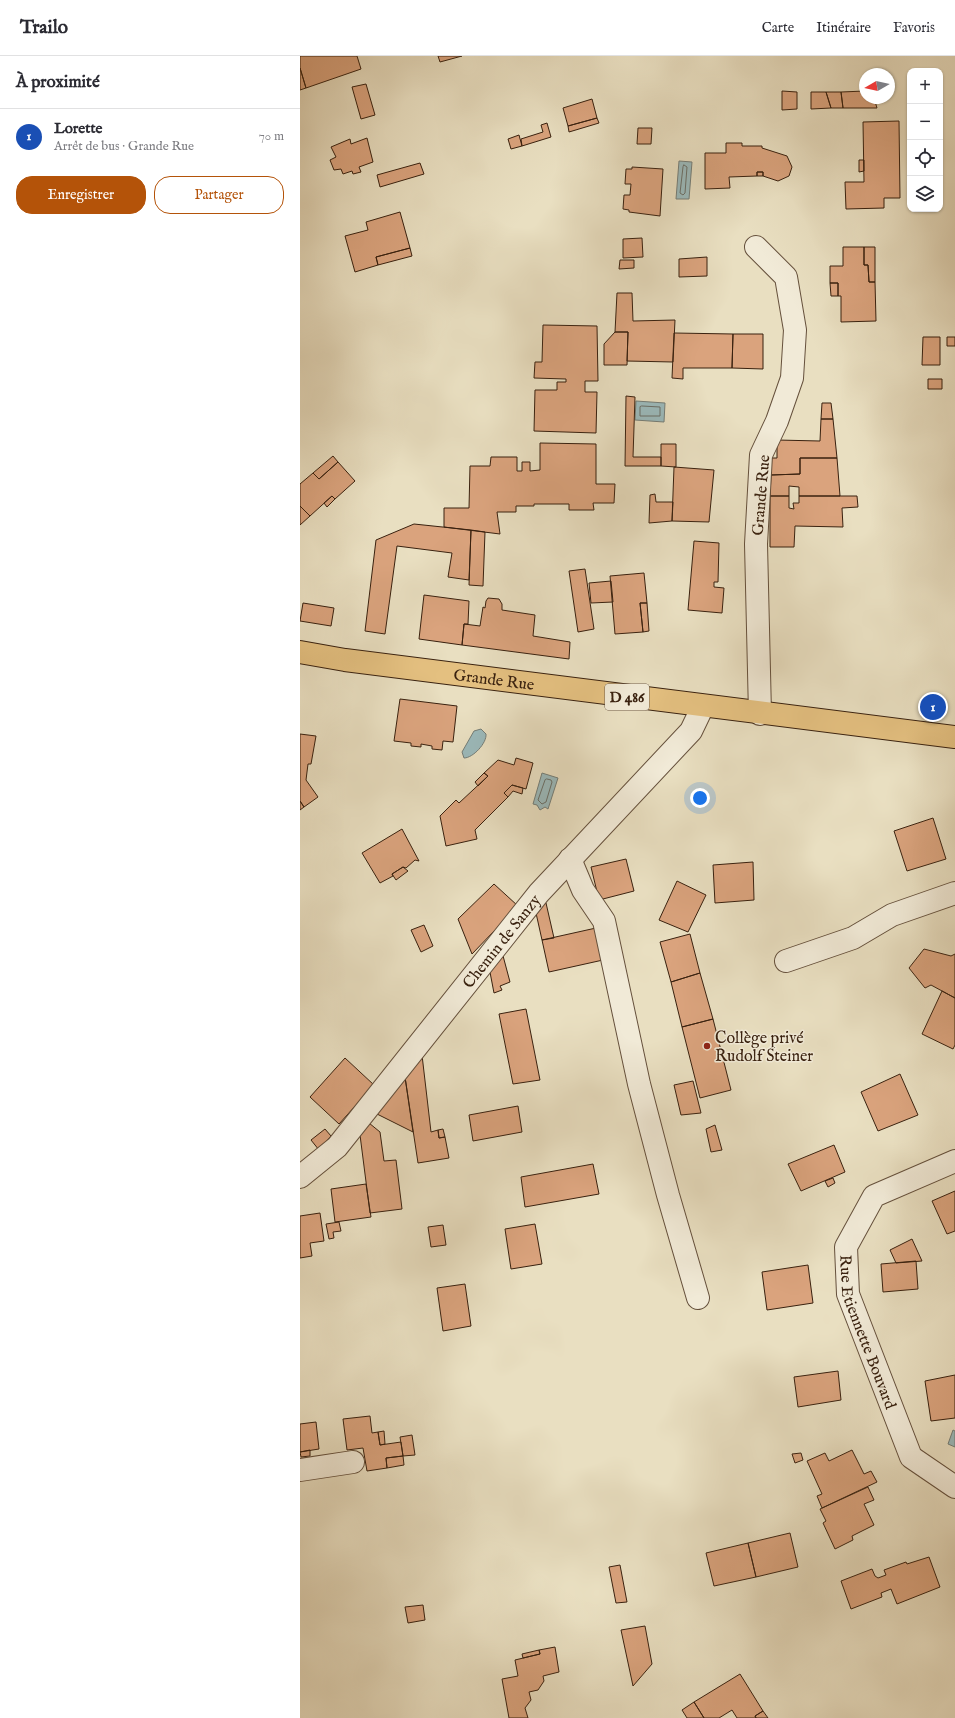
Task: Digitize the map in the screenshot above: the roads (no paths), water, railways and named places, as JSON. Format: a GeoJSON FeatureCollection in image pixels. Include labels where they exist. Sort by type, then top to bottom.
{"type":"FeatureCollection","features":[{"type":"Feature","properties":{"kind":"main road","name":"Grande Rue"},"geometry":{"type":"LineString","coordinates":[[300,652],[345,660],[760,714],[955,737]]}},
{"type":"Feature","properties":{"kind":"street","name":"Grande Rue"},"geometry":{"type":"LineString","coordinates":[[756,247],[786,277],[795,330],[792,378],[778,421],[761,455],[756,544],[760,714]]}},
{"type":"Feature","properties":{"kind":"street","name":"Chemin de Sanzy"},"geometry":{"type":"LineString","coordinates":[[300,1177],[337,1147],[539,893],[691,732],[703,706]]}},
{"type":"Feature","properties":{"kind":"street"},"geometry":{"type":"LineString","coordinates":[[570,859],[582,890],[604,921],[641,1091],[698,1298]]}},
{"type":"Feature","properties":{"kind":"street"},"geometry":{"type":"LineString","coordinates":[[786,961],[853,938],[892,915],[955,893]]}},
{"type":"Feature","properties":{"kind":"street","name":"Rue Etiennette Bouvard"},"geometry":{"type":"LineString","coordinates":[[955,1161],[874,1196],[846,1247],[848,1294],[911,1457],[955,1487]]}},
{"type":"Feature","properties":{"kind":"street"},"geometry":{"type":"LineString","coordinates":[[300,1470],[353,1462]]}},
{"type":"Feature","properties":{"kind":"water"},"geometry":{"type":"Polygon","coordinates":[[[679,161],[692,162],[689,199],[676,199],[679,161]]]}},
{"type":"Feature","properties":{"kind":"water"},"geometry":{"type":"Polygon","coordinates":[[[636,401],[665,403],[664,422],[635,420],[636,401]]]}},
{"type":"Feature","properties":{"kind":"water"},"geometry":{"type":"Polygon","coordinates":[[[481,729],[486,734],[486,738],[482,746],[471,756],[464,758],[462,752],[474,731],[481,729]]]}},
{"type":"Feature","properties":{"kind":"water"},"geometry":{"type":"Polygon","coordinates":[[[542,773],[558,778],[548,809],[545,807],[540,810],[537,805],[533,804],[542,773]]]}},
{"type":"Feature","properties":{"kind":"water"},"geometry":{"type":"Polygon","coordinates":[[[953,1430],[955,1431],[955,1447],[948,1444],[953,1430]]]}},
{"type":"Feature","properties":{"kind":"place","name":"Lorette"},"geometry":{"type":"Point","coordinates":[933,707]}},
{"type":"Feature","properties":{"kind":"place","name":"Collège privé Rudolf Steiner"},"geometry":{"type":"Point","coordinates":[707,1046]}}]}
